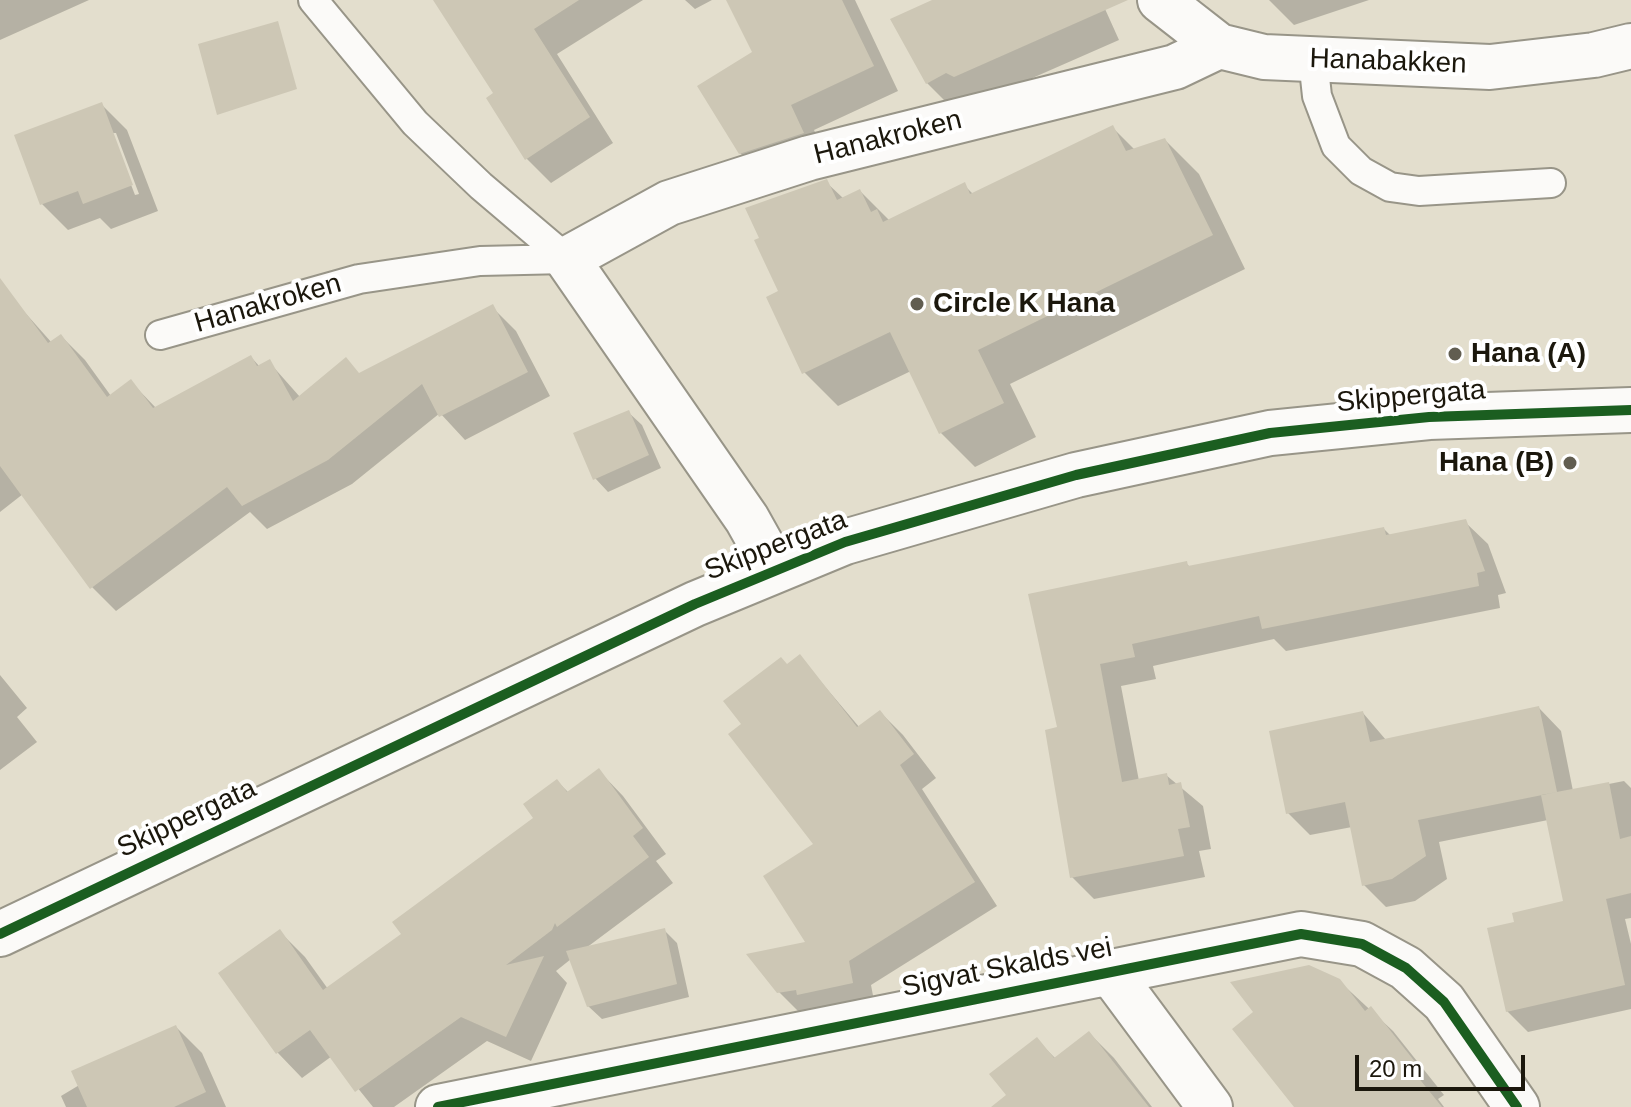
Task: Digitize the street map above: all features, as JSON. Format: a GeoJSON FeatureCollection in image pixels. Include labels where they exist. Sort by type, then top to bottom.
{"type":"FeatureCollection","features":[{"type":"Feature","properties":{"kind":"street","name":"Hanabakken"},"geometry":{"type":"LineString","coordinates":[[1160,0],[1219,46],[1264,57],[1490,67],[1594,55],[1631,46]]}},
{"type":"Feature","properties":{"kind":"street","name":"Hanakroken"},"geometry":{"type":"LineString","coordinates":[[567,259],[669,203],[711,189],[809,158],[1175,67],[1219,46]]}},
{"type":"Feature","properties":{"kind":"street"},"geometry":{"type":"LineString","coordinates":[[567,259],[747,519],[775,569]]}},
{"type":"Feature","properties":{"kind":"street","name":"Skippergata"},"geometry":{"type":"LineString","coordinates":[[0,934],[775,569],[845,542],[1076,475],[1270,433],[1429,417],[1631,410]]}},
{"type":"Feature","properties":{"kind":"street","name":"Sigvat Skalds vei"},"geometry":{"type":"LineString","coordinates":[[438,1107],[1301,934],[1362,944],[1406,968],[1444,1002],[1517,1107]]}},
{"type":"Feature","properties":{"kind":"street","name":"Sigvat Skalds vei"},"geometry":{"type":"LineString","coordinates":[[1110,972],[1210,1107]]}},
{"type":"Feature","properties":{"kind":"lane"},"geometry":{"type":"LineString","coordinates":[[313,0],[415,123],[481,186],[567,259]]}},
{"type":"Feature","properties":{"kind":"lane"},"geometry":{"type":"LineString","coordinates":[[1313,59],[1317,96],[1336,146],[1361,171],[1390,187],[1419,191],[1551,183]]}},
{"type":"Feature","properties":{"kind":"lane","name":"Hanakroken"},"geometry":{"type":"LineString","coordinates":[[160,335],[359,279],[480,261],[567,259]]}},
{"type":"Feature","properties":{"kind":"building"},"geometry":{"type":"Polygon","coordinates":[[[433,0],[579,0],[534,29],[590,117],[525,160],[486,98],[493,93],[433,0]]]}},
{"type":"Feature","properties":{"kind":"building"},"geometry":{"type":"Polygon","coordinates":[[[726,0],[842,0],[874,66],[791,105],[804,133],[739,154],[697,86],[752,52],[726,0]]]}},
{"type":"Feature","properties":{"kind":"building"},"geometry":{"type":"Polygon","coordinates":[[[932,0],[1128,0],[954,77],[946,73],[926,84],[890,19],[932,0]]]}},
{"type":"Feature","properties":{"kind":"building"},"geometry":{"type":"Polygon","coordinates":[[[278,21],[297,89],[217,115],[198,44],[278,21]]]}},
{"type":"Feature","properties":{"kind":"building"},"geometry":{"type":"Polygon","coordinates":[[[102,102],[133,185],[83,204],[78,191],[40,205],[14,135],[102,102]]]}},
{"type":"Feature","properties":{"kind":"building"},"geometry":{"type":"Polygon","coordinates":[[[1113,125],[1126,151],[1165,138],[1213,235],[978,350],[1004,403],[939,434],[890,332],[802,374],[766,297],[778,291],[754,240],[759,238],[745,208],[827,179],[837,200],[860,189],[871,212],[877,209],[883,222],[965,182],[970,194],[1113,125]]]}},
{"type":"Feature","properties":{"kind":"building"},"geometry":{"type":"Polygon","coordinates":[[[0,278],[48,343],[61,334],[107,397],[131,379],[153,408],[251,355],[257,366],[270,359],[293,401],[346,357],[359,373],[493,304],[528,372],[439,417],[422,384],[328,460],[242,506],[227,487],[90,589],[0,466],[0,278]]]}},
{"type":"Feature","properties":{"kind":"building"},"geometry":{"type":"Polygon","coordinates":[[[629,410],[649,455],[593,480],[573,433],[629,410]]]}},
{"type":"Feature","properties":{"kind":"building"},"geometry":{"type":"Polygon","coordinates":[[[1466,519],[1485,571],[1477,573],[1479,586],[1262,629],[1259,616],[1132,644],[1135,657],[1100,664],[1122,782],[1167,773],[1169,785],[1181,782],[1190,827],[1178,829],[1184,856],[1070,878],[1045,730],[1057,727],[1028,594],[1187,561],[1188,566],[1384,527],[1386,535],[1466,519]]]}},
{"type":"Feature","properties":{"kind":"building"},"geometry":{"type":"Polygon","coordinates":[[[800,654],[857,727],[880,710],[914,754],[900,765],[975,882],[849,961],[853,983],[797,995],[796,990],[777,993],[746,954],[805,942],[763,876],[813,844],[728,734],[741,724],[723,701],[781,657],[787,664],[800,654]]]}},
{"type":"Feature","properties":{"kind":"building"},"geometry":{"type":"Polygon","coordinates":[[[1539,706],[1557,792],[1418,820],[1426,856],[1392,879],[1362,886],[1345,802],[1286,814],[1269,731],[1363,711],[1370,742],[1539,706]]]}},
{"type":"Feature","properties":{"kind":"building"},"geometry":{"type":"Polygon","coordinates":[[[599,768],[643,828],[633,836],[649,857],[557,927],[555,923],[552,930],[506,965],[544,956],[506,1037],[461,1017],[355,1092],[310,1030],[276,1054],[218,973],[280,929],[323,990],[401,934],[392,922],[533,818],[523,804],[557,779],[567,792],[599,768]]]}},
{"type":"Feature","properties":{"kind":"building"},"geometry":{"type":"Polygon","coordinates":[[[1609,782],[1620,839],[1631,836],[1631,893],[1606,899],[1625,985],[1506,1012],[1487,928],[1514,922],[1512,913],[1563,901],[1541,795],[1609,782]]]}},
{"type":"Feature","properties":{"kind":"building"},"geometry":{"type":"Polygon","coordinates":[[[665,928],[677,984],[587,1007],[566,951],[665,928]]]}},
{"type":"Feature","properties":{"kind":"building"},"geometry":{"type":"Polygon","coordinates":[[[1309,965],[1340,979],[1365,1011],[1371,1006],[1423,1072],[1417,1076],[1442,1107],[1294,1107],[1232,1029],[1253,1012],[1230,982],[1309,965]]]}},
{"type":"Feature","properties":{"kind":"building"},"geometry":{"type":"Polygon","coordinates":[[[176,1025],[206,1092],[174,1107],[87,1107],[71,1071],[176,1025]]]}},
{"type":"Feature","properties":{"kind":"building"},"geometry":{"type":"Polygon","coordinates":[[[1089,1031],[1149,1107],[991,1107],[1006,1095],[989,1074],[1037,1037],[1054,1058],[1089,1031]]]}},
{"type":"Feature","properties":{"kind":"cycle path"},"geometry":{"type":"LineString","coordinates":[[0,934],[695,604],[845,542],[1076,475],[1270,433],[1429,417],[1631,410]]}},
{"type":"Feature","properties":{"kind":"cycle path"},"geometry":{"type":"LineString","coordinates":[[438,1107],[1301,934],[1362,944],[1406,968],[1444,1002],[1517,1107]]}},
{"type":"Feature","properties":{"kind":"place","name":"Circle K Hana"},"geometry":{"type":"Point","coordinates":[917,304]}},
{"type":"Feature","properties":{"kind":"place","name":"Hana (A)"},"geometry":{"type":"Point","coordinates":[1455,354]}},
{"type":"Feature","properties":{"kind":"place","name":"Hana (B)"},"geometry":{"type":"Point","coordinates":[1570,463]}}]}
